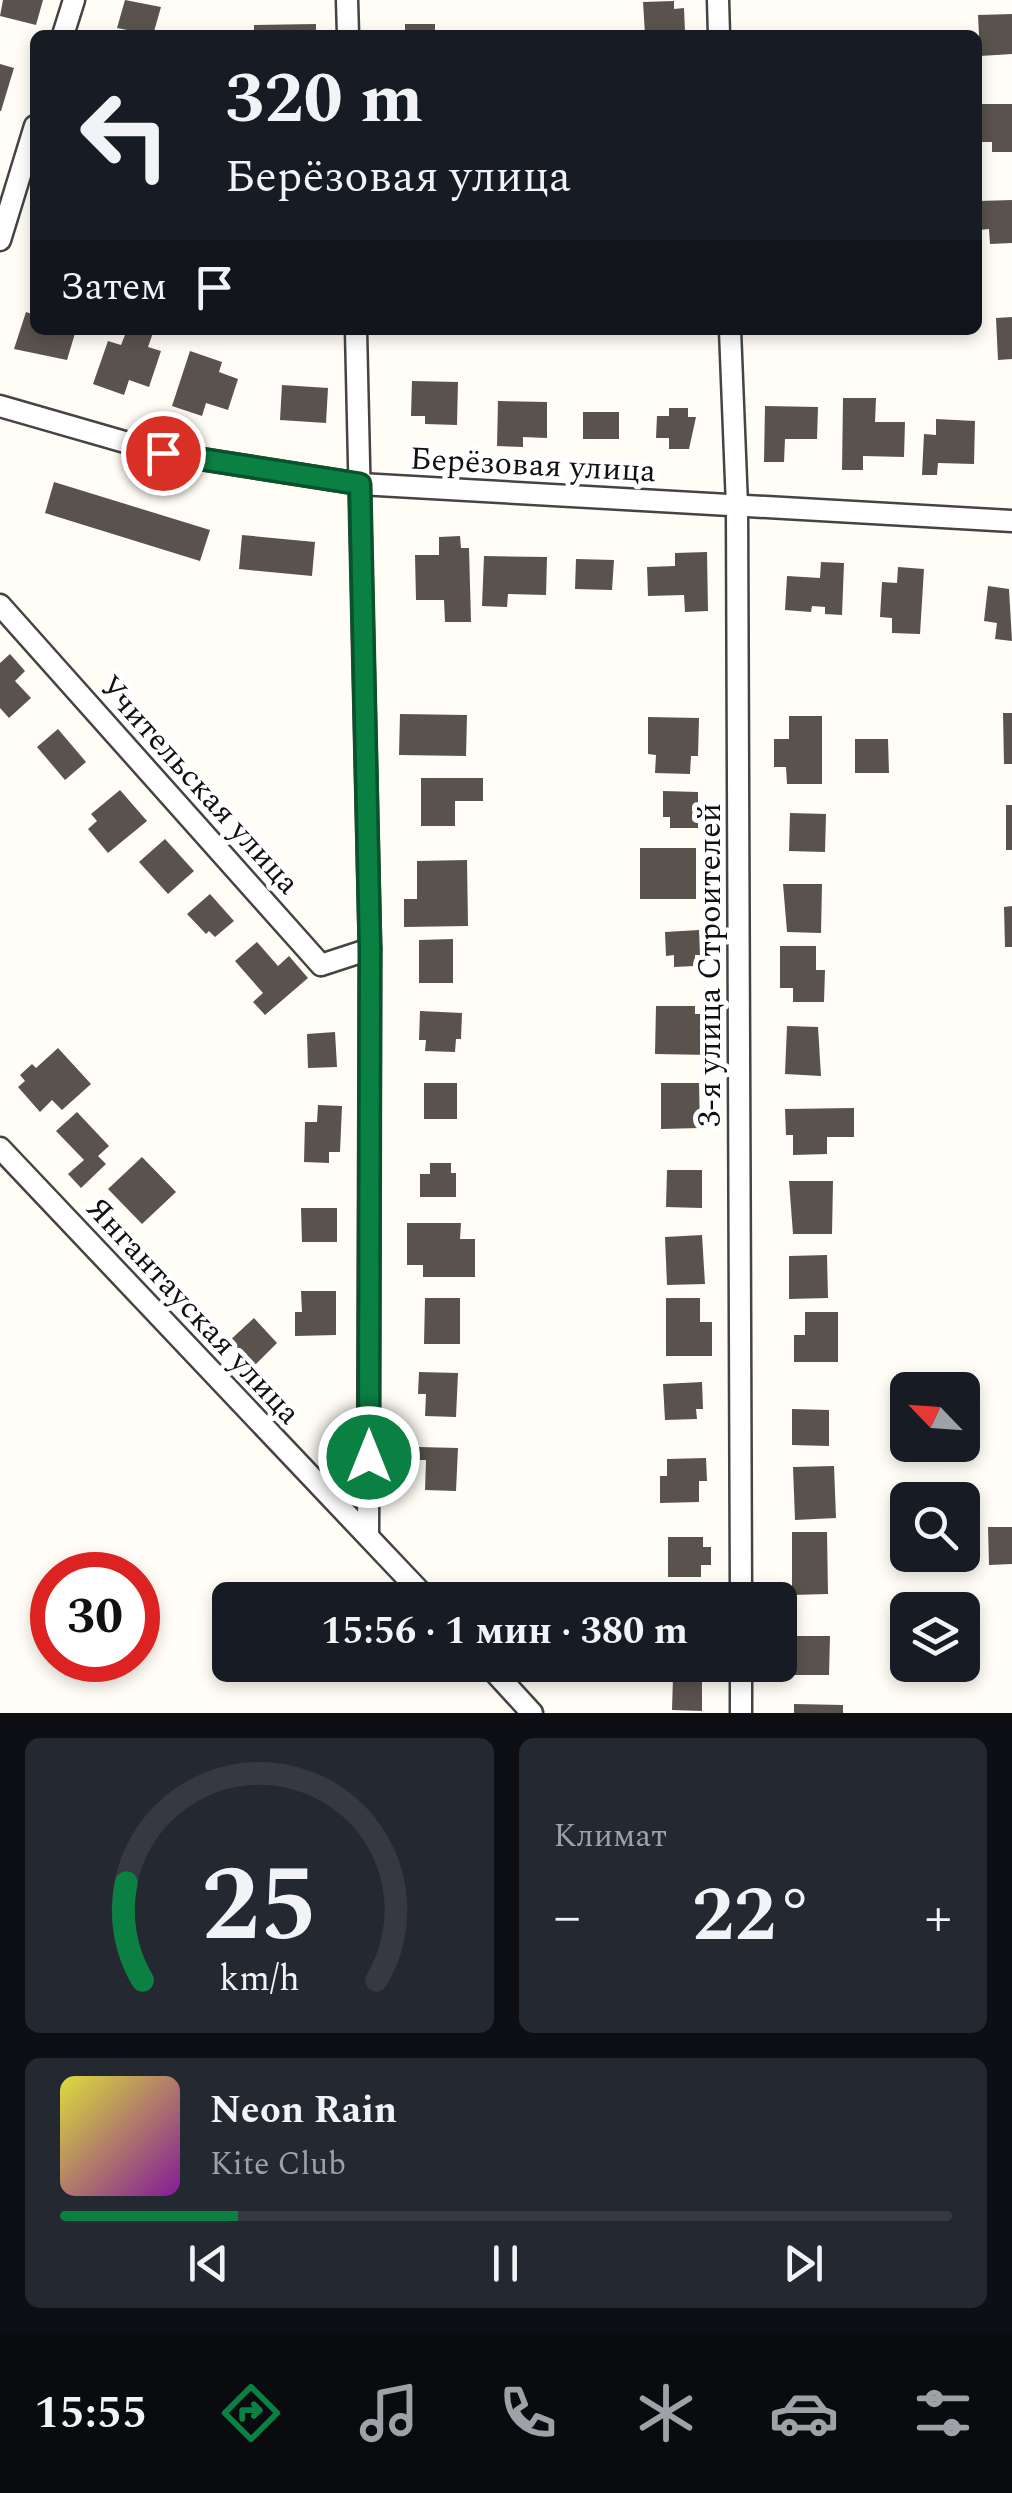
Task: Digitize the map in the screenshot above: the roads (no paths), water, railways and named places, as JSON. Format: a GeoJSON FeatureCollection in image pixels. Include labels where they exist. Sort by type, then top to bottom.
{"type":"FeatureCollection","features":[{"type":"Feature","properties":{"kind":"street"},"geometry":{"type":"LineString","coordinates":[[65,30],[74,0]]}},
{"type":"Feature","properties":{"kind":"street"},"geometry":{"type":"LineString","coordinates":[[347,0],[348,30]]}},
{"type":"Feature","properties":{"kind":"street"},"geometry":{"type":"LineString","coordinates":[[718,0],[719,30]]}},
{"type":"Feature","properties":{"kind":"street"},"geometry":{"type":"LineString","coordinates":[[0,240],[30,142]]}},
{"type":"Feature","properties":{"kind":"street"},"geometry":{"type":"LineString","coordinates":[[356,335],[370,949],[368,1535]]}},
{"type":"Feature","properties":{"kind":"street","name":"3-я улица Строителей"},"geometry":{"type":"LineString","coordinates":[[730,335],[737,506],[741,1582]]}},
{"type":"Feature","properties":{"kind":"street","name":"Берёзовая улица"},"geometry":{"type":"LineString","coordinates":[[0,406],[163,453],[360,484],[1012,522]]}},
{"type":"Feature","properties":{"kind":"street","name":"Учительская улица"},"geometry":{"type":"LineString","coordinates":[[0,605],[320,965],[370,949]]}},
{"type":"Feature","properties":{"kind":"street","name":"Янгантауская улица"},"geometry":{"type":"LineString","coordinates":[[0,1148],[411,1582]]}},
{"type":"Feature","properties":{"kind":"street"},"geometry":{"type":"LineString","coordinates":[[504,1682],[532,1713]]}},
{"type":"Feature","properties":{"kind":"street"},"geometry":{"type":"LineString","coordinates":[[741,1682],[741,1713]]}}]}
